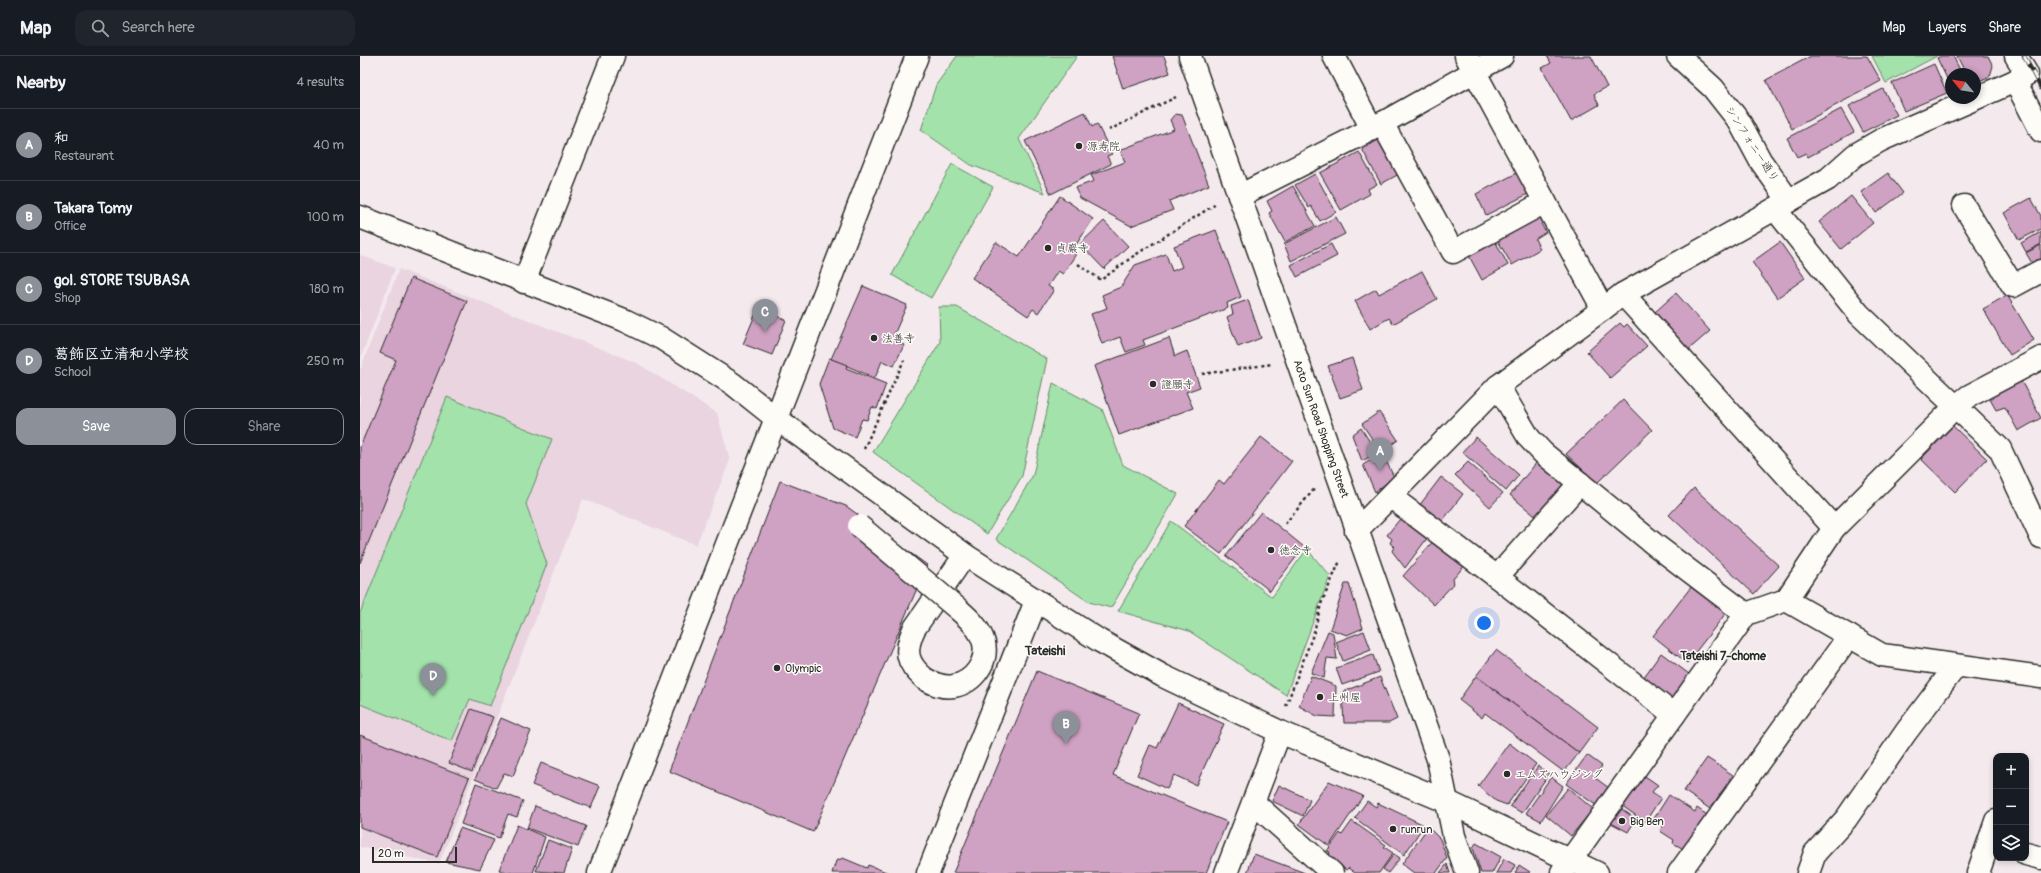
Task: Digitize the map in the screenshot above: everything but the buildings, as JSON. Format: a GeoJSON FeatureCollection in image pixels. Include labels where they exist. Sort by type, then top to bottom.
{"type":"FeatureCollection","features":[{"type":"Feature","properties":{"kind":"street"},"geometry":{"type":"LineString","coordinates":[[524,282],[613,56]]}},
{"type":"Feature","properties":{"kind":"street"},"geometry":{"type":"LineString","coordinates":[[599,873],[917,56]]}},
{"type":"Feature","properties":{"kind":"street","name":"Aoto Sun Road Shopping Street"},"geometry":{"type":"LineString","coordinates":[[1190,56],[1229,199],[1356,531],[1438,759],[1454,836],[1467,873]]}},
{"type":"Feature","properties":{"kind":"street"},"geometry":{"type":"LineString","coordinates":[[1334,56],[1453,252],[1545,202]]}},
{"type":"Feature","properties":{"kind":"street"},"geometry":{"type":"LineString","coordinates":[[1229,199],[1377,126],[1470,64],[1502,56]]}},
{"type":"Feature","properties":{"kind":"street","name":"シンフォニー通り"},"geometry":{"type":"LineString","coordinates":[[1678,56],[1713,88],[1739,121],[1782,205],[1859,314],[2000,449],[2041,537]]}},
{"type":"Feature","properties":{"kind":"street"},"geometry":{"type":"LineString","coordinates":[[1470,64],[1603,309]]}},
{"type":"Feature","properties":{"kind":"street"},"geometry":{"type":"LineString","coordinates":[[1356,531],[1391,497],[1498,386],[1623,294],[1828,179],[1855,155],[1881,140],[2019,70],[2041,131]]}},
{"type":"Feature","properties":{"kind":"street"},"geometry":{"type":"LineString","coordinates":[[1964,206],[2013,286],[2041,270]]}},
{"type":"Feature","properties":{"kind":"street"},"geometry":{"type":"LineString","coordinates":[[360,217],[624,320],[662,338],[733,384],[777,418],[965,555],[1100,641],[1163,676],[1280,732],[1448,802],[1566,867],[1597,873]]}},
{"type":"Feature","properties":{"kind":"street"},"geometry":{"type":"LineString","coordinates":[[1623,294],[1834,528]]}},
{"type":"Feature","properties":{"kind":"street"},"geometry":{"type":"LineString","coordinates":[[1566,867],[1746,614],[1786,600],[1834,528],[1955,407],[1969,396],[2041,358]]}},
{"type":"Feature","properties":{"kind":"street"},"geometry":{"type":"LineString","coordinates":[[1498,386],[1529,438],[1543,453],[1654,544],[1746,614]]}},
{"type":"Feature","properties":{"kind":"street"},"geometry":{"type":"LineString","coordinates":[[1497,577],[1580,482]]}},
{"type":"Feature","properties":{"kind":"street"},"geometry":{"type":"LineString","coordinates":[[1391,497],[1497,577],[1674,715]]}},
{"type":"Feature","properties":{"kind":"street"},"geometry":{"type":"LineString","coordinates":[[859,526],[962,612],[980,633],[984,643],[985,657],[981,667],[973,676],[963,683],[954,686],[934,684],[917,672],[910,662],[907,651],[908,642],[914,629],[965,555]]}},
{"type":"Feature","properties":{"kind":"street"},"geometry":{"type":"LineString","coordinates":[[1786,600],[1882,655],[2041,677]]}},
{"type":"Feature","properties":{"kind":"street"},"geometry":{"type":"LineString","coordinates":[[928,873],[1036,601]]}},
{"type":"Feature","properties":{"kind":"street"},"geometry":{"type":"LineString","coordinates":[[1679,873],[1849,636]]}},
{"type":"Feature","properties":{"kind":"street"},"geometry":{"type":"LineString","coordinates":[[1808,873],[1815,853],[1846,819],[1906,732],[1956,666]]}},
{"type":"Feature","properties":{"kind":"street"},"geometry":{"type":"LineString","coordinates":[[1226,873],[1280,732]]}},
{"type":"Feature","properties":{"kind":"street"},"geometry":{"type":"LineString","coordinates":[[1254,803],[1332,873]]}},
{"type":"Feature","properties":{"kind":"street"},"geometry":{"type":"LineString","coordinates":[[1978,873],[1992,844],[1995,825]]}},
{"type":"Feature","properties":{"kind":"street"},"geometry":{"type":"LineString","coordinates":[[2029,855],[2041,858]]}},
{"type":"Feature","properties":{"kind":"path"},"geometry":{"type":"LineString","coordinates":[[1109,130],[1182,94]]}},
{"type":"Feature","properties":{"kind":"path"},"geometry":{"type":"LineString","coordinates":[[1078,264],[1101,280],[1132,256],[1229,199]]}},
{"type":"Feature","properties":{"kind":"path"},"geometry":{"type":"LineString","coordinates":[[861,455],[904,360]]}},
{"type":"Feature","properties":{"kind":"path"},"geometry":{"type":"LineString","coordinates":[[1202,374],[1277,363]]}},
{"type":"Feature","properties":{"kind":"path"},"geometry":{"type":"LineString","coordinates":[[1285,524],[1319,483]]}},
{"type":"Feature","properties":{"kind":"path"},"geometry":{"type":"LineString","coordinates":[[1285,708],[1314,632],[1321,604],[1340,559]]}},
{"type":"Feature","properties":{"kind":"shaded area"},"geometry":{"type":"Polygon","coordinates":[[[360,255],[395,268],[360,360],[360,255]]]}},
{"type":"Feature","properties":{"kind":"shaded area"},"geometry":{"type":"Polygon","coordinates":[[[399,269],[637,363],[717,413],[730,460],[696,545],[583,499],[439,864],[360,847],[360,370],[399,269]]]}},
{"type":"Feature","properties":{"kind":"green space"},"geometry":{"type":"Polygon","coordinates":[[[957,56],[1077,56],[1019,139],[1045,193],[971,165],[921,130],[936,85],[957,56]]]}},
{"type":"Feature","properties":{"kind":"green space"},"geometry":{"type":"Polygon","coordinates":[[[1872,56],[1937,56],[1886,83],[1872,56]]]}},
{"type":"Feature","properties":{"kind":"green space"},"geometry":{"type":"Polygon","coordinates":[[[952,164],[993,187],[931,298],[892,275],[952,164]]]}},
{"type":"Feature","properties":{"kind":"green space"},"geometry":{"type":"Polygon","coordinates":[[[939,307],[957,307],[1047,359],[1022,476],[987,534],[873,452],[940,342],[939,307]]]}},
{"type":"Feature","properties":{"kind":"green space"},"geometry":{"type":"Polygon","coordinates":[[[1053,383],[1102,409],[1123,465],[1178,494],[1111,608],[1089,602],[996,539],[1033,475],[1053,383]]]}},
{"type":"Feature","properties":{"kind":"green space"},"geometry":{"type":"Polygon","coordinates":[[[447,397],[552,439],[526,504],[547,564],[490,706],[470,699],[452,741],[360,704],[360,613],[447,397]]]}},
{"type":"Feature","properties":{"kind":"green space"},"geometry":{"type":"Polygon","coordinates":[[[1171,521],[1272,597],[1307,549],[1330,576],[1286,695],[1189,631],[1118,611],[1171,521]]]}},
{"type":"Feature","properties":{"kind":"railway"},"geometry":{"type":"LineString","coordinates":[[2024,56],[2041,88]]}},
{"type":"Feature","properties":{"kind":"place","name":"源寿院"},"geometry":{"type":"Point","coordinates":[1079,146]}},
{"type":"Feature","properties":{"kind":"place","name":"貞巖寺"},"geometry":{"type":"Point","coordinates":[1048,248]}},
{"type":"Feature","properties":{"kind":"place","name":"gol. STORE TSUBASA"},"geometry":{"type":"Point","coordinates":[765,332]}},
{"type":"Feature","properties":{"kind":"place","name":"法善寺"},"geometry":{"type":"Point","coordinates":[874,338]}},
{"type":"Feature","properties":{"kind":"place","name":"證願寺"},"geometry":{"type":"Point","coordinates":[1153,384]}},
{"type":"Feature","properties":{"kind":"place","name":"和"},"geometry":{"type":"Point","coordinates":[1380,471]}},
{"type":"Feature","properties":{"kind":"place","name":"徳念寺"},"geometry":{"type":"Point","coordinates":[1271,550]}},
{"type":"Feature","properties":{"kind":"place","name":"Olympic"},"geometry":{"type":"Point","coordinates":[777,668]}},
{"type":"Feature","properties":{"kind":"place","name":"葛飾区立清和小学校"},"geometry":{"type":"Point","coordinates":[433,696]}},
{"type":"Feature","properties":{"kind":"place","name":"上州屋"},"geometry":{"type":"Point","coordinates":[1320,697]}},
{"type":"Feature","properties":{"kind":"place","name":"Takara Tomy"},"geometry":{"type":"Point","coordinates":[1066,744]}},
{"type":"Feature","properties":{"kind":"place","name":"エムズハウジング"},"geometry":{"type":"Point","coordinates":[1507,774]}},
{"type":"Feature","properties":{"kind":"place","name":"Big Ben"},"geometry":{"type":"Point","coordinates":[1622,821]}},
{"type":"Feature","properties":{"kind":"place","name":"runrun"},"geometry":{"type":"Point","coordinates":[1393,829]}},
{"type":"Feature","properties":{"kind":"district","name":"Tateishi"},"geometry":{"type":"Point","coordinates":[1045,651]}},
{"type":"Feature","properties":{"kind":"district","name":"Tateishi 7-chome"},"geometry":{"type":"Point","coordinates":[1723,656]}}]}
